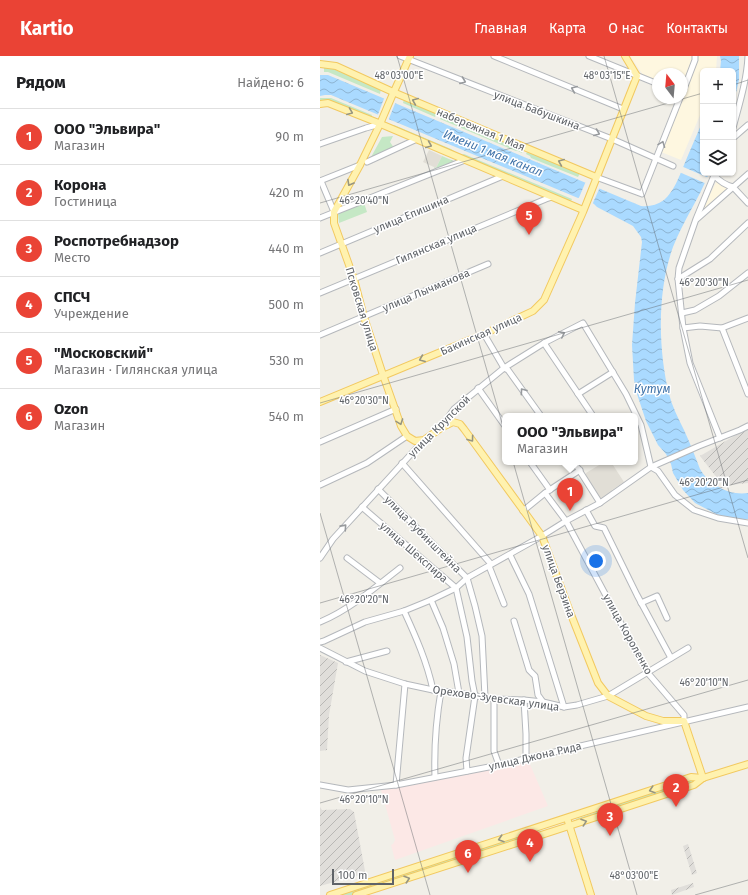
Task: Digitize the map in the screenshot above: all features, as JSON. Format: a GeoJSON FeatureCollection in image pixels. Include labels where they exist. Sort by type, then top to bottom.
{"type":"FeatureCollection","features":[{"type":"Feature","properties":{"kind":"main road"},"geometry":{"type":"LineString","coordinates":[[625,56],[637,76]]}},
{"type":"Feature","properties":{"kind":"main road"},"geometry":{"type":"LineString","coordinates":[[334,212],[360,165],[381,122],[409,58]]}},
{"type":"Feature","properties":{"kind":"main road","name":"набережная 1 Мая"},"geometry":{"type":"LineString","coordinates":[[320,64],[336,66],[393,94],[595,180]]}},
{"type":"Feature","properties":{"kind":"main road","name":"Бакинская улица"},"geometry":{"type":"LineString","coordinates":[[320,402],[484,334],[533,311],[544,300],[584,208],[637,76]]}},
{"type":"Feature","properties":{"kind":"main road"},"geometry":{"type":"LineString","coordinates":[[320,104],[328,103],[381,122],[417,140],[552,197],[584,208]]}},
{"type":"Feature","properties":{"kind":"main road","name":"Псковская улица"},"geometry":{"type":"LineString","coordinates":[[334,212],[334,223],[354,279],[364,317],[401,426],[407,436]]}},
{"type":"Feature","properties":{"kind":"main road","name":"улица Берзина"},"geometry":{"type":"LineString","coordinates":[[441,428],[453,422],[460,424],[542,536],[598,683],[608,696],[646,716],[663,721],[684,721]]}},
{"type":"Feature","properties":{"kind":"main road","name":"улица Крупской"},"geometry":{"type":"LineString","coordinates":[[424,440],[441,428]]}},
{"type":"Feature","properties":{"kind":"main road"},"geometry":{"type":"LineString","coordinates":[[407,436],[415,441],[424,440]]}},
{"type":"Feature","properties":{"kind":"main road","name":"улица Короленко"},"geometry":{"type":"LineString","coordinates":[[684,721],[703,778]]}},
{"type":"Feature","properties":{"kind":"main road"},"geometry":{"type":"LineString","coordinates":[[356,895],[694,785],[703,778],[748,764]]}},
{"type":"Feature","properties":{"kind":"main road"},"geometry":{"type":"LineString","coordinates":[[330,895],[691,777],[703,778]]}},
{"type":"Feature","properties":{"kind":"main road"},"geometry":{"type":"LineString","coordinates":[[567,818],[590,895]]}},
{"type":"Feature","properties":{"kind":"main road"},"geometry":{"type":"LineString","coordinates":[[529,830],[531,838]]}},
{"type":"Feature","properties":{"kind":"street","name":"улица Бабушкина"},"geometry":{"type":"LineString","coordinates":[[400,56],[409,58],[612,139],[673,166]]}},
{"type":"Feature","properties":{"kind":"street"},"geometry":{"type":"LineString","coordinates":[[494,56],[504,58],[623,110]]}},
{"type":"Feature","properties":{"kind":"street"},"geometry":{"type":"LineString","coordinates":[[589,56],[652,82]]}},
{"type":"Feature","properties":{"kind":"street"},"geometry":{"type":"LineString","coordinates":[[688,78],[695,56]]}},
{"type":"Feature","properties":{"kind":"street"},"geometry":{"type":"LineString","coordinates":[[736,116],[745,80],[748,56]]}},
{"type":"Feature","properties":{"kind":"street"},"geometry":{"type":"LineString","coordinates":[[657,159],[678,104]]}},
{"type":"Feature","properties":{"kind":"street"},"geometry":{"type":"LineString","coordinates":[[320,144],[381,122]]}},
{"type":"Feature","properties":{"kind":"street"},"geometry":{"type":"LineString","coordinates":[[736,135],[748,125]]}},
{"type":"Feature","properties":{"kind":"street"},"geometry":{"type":"LineString","coordinates":[[367,162],[417,140]]}},
{"type":"Feature","properties":{"kind":"street","name":"набережная 1 Мая"},"geometry":{"type":"LineString","coordinates":[[595,180],[642,194],[657,159]]}},
{"type":"Feature","properties":{"kind":"street"},"geometry":{"type":"LineString","coordinates":[[320,218],[465,160]]}},
{"type":"Feature","properties":{"kind":"street"},"geometry":{"type":"LineString","coordinates":[[321,181],[360,165]]}},
{"type":"Feature","properties":{"kind":"street"},"geometry":{"type":"LineString","coordinates":[[696,220],[748,174]]}},
{"type":"Feature","properties":{"kind":"street","name":"улица Епишина"},"geometry":{"type":"LineString","coordinates":[[320,253],[503,176]]}},
{"type":"Feature","properties":{"kind":"street"},"geometry":{"type":"LineString","coordinates":[[714,176],[696,220],[679,268],[678,279],[683,328],[690,363],[720,438]]}},
{"type":"Feature","properties":{"kind":"street"},"geometry":{"type":"LineString","coordinates":[[716,176],[718,180],[726,186],[733,187],[748,203]]}},
{"type":"Feature","properties":{"kind":"street","name":"Псковская улица"},"geometry":{"type":"LineString","coordinates":[[321,181],[334,212]]}},
{"type":"Feature","properties":{"kind":"street","name":"Гилянская улица"},"geometry":{"type":"LineString","coordinates":[[320,293],[546,198],[552,197]]}},
{"type":"Feature","properties":{"kind":"street"},"geometry":{"type":"LineString","coordinates":[[678,279],[710,259],[748,223]]}},
{"type":"Feature","properties":{"kind":"street","name":"улица Лычманова"},"geometry":{"type":"LineString","coordinates":[[320,335],[488,264]]}},
{"type":"Feature","properties":{"kind":"street"},"geometry":{"type":"LineString","coordinates":[[682,313],[695,310],[719,296],[748,273]]}},
{"type":"Feature","properties":{"kind":"street"},"geometry":{"type":"LineString","coordinates":[[743,277],[748,283]]}},
{"type":"Feature","properties":{"kind":"street"},"geometry":{"type":"LineString","coordinates":[[683,328],[700,326],[722,328],[748,318]]}},
{"type":"Feature","properties":{"kind":"street","name":"улица Крупской"},"geometry":{"type":"LineString","coordinates":[[441,428],[454,409],[504,368],[544,343],[583,323],[613,372]]}},
{"type":"Feature","properties":{"kind":"street"},"geometry":{"type":"LineString","coordinates":[[722,328],[748,394]]}},
{"type":"Feature","properties":{"kind":"street"},"geometry":{"type":"LineString","coordinates":[[484,334],[504,368],[508,370],[539,413]]}},
{"type":"Feature","properties":{"kind":"street"},"geometry":{"type":"LineString","coordinates":[[544,343],[591,413]]}},
{"type":"Feature","properties":{"kind":"street"},"geometry":{"type":"LineString","coordinates":[[578,394],[613,372],[635,413]]}},
{"type":"Feature","properties":{"kind":"street"},"geometry":{"type":"LineString","coordinates":[[478,388],[502,422]]}},
{"type":"Feature","properties":{"kind":"street"},"geometry":{"type":"LineString","coordinates":[[320,442],[396,409]]}},
{"type":"Feature","properties":{"kind":"street"},"geometry":{"type":"LineString","coordinates":[[638,419],[641,425],[651,467],[658,472],[675,495],[694,510],[718,518],[748,523]]}},
{"type":"Feature","properties":{"kind":"street"},"geometry":{"type":"LineString","coordinates":[[320,642],[365,622],[404,611],[456,588],[467,578],[600,503],[651,467],[748,426]]}},
{"type":"Feature","properties":{"kind":"street"},"geometry":{"type":"LineString","coordinates":[[320,484],[367,463],[407,436]]}},
{"type":"Feature","properties":{"kind":"street","name":"улица Крупской"},"geometry":{"type":"LineString","coordinates":[[320,558],[333,539],[424,440]]}},
{"type":"Feature","properties":{"kind":"street"},"geometry":{"type":"LineString","coordinates":[[402,463],[490,565],[504,604]]}},
{"type":"Feature","properties":{"kind":"street","name":"улица Короленко"},"geometry":{"type":"LineString","coordinates":[[532,465],[566,521],[647,672],[684,715],[684,721]]}},
{"type":"Feature","properties":{"kind":"street"},"geometry":{"type":"LineString","coordinates":[[576,465],[600,503]]}},
{"type":"Feature","properties":{"kind":"street"},"geometry":{"type":"LineString","coordinates":[[524,511],[547,491],[580,470]]}},
{"type":"Feature","properties":{"kind":"street","name":"улица Рубинштейна"},"geometry":{"type":"LineString","coordinates":[[378,490],[467,578],[482,636],[485,697]]}},
{"type":"Feature","properties":{"kind":"street","name":"улица Шекспира"},"geometry":{"type":"LineString","coordinates":[[362,507],[456,588],[467,637],[475,696],[466,758],[467,771]]}},
{"type":"Feature","properties":{"kind":"street"},"geometry":{"type":"LineString","coordinates":[[586,510],[596,526],[604,528],[641,603],[671,658]]}},
{"type":"Feature","properties":{"kind":"street"},"geometry":{"type":"LineString","coordinates":[[510,554],[529,594],[564,707]]}},
{"type":"Feature","properties":{"kind":"street"},"geometry":{"type":"LineString","coordinates":[[347,558],[380,583]]}},
{"type":"Feature","properties":{"kind":"street"},"geometry":{"type":"LineString","coordinates":[[320,622],[333,616],[400,568]]}},
{"type":"Feature","properties":{"kind":"street"},"geometry":{"type":"LineString","coordinates":[[641,603],[657,596],[667,618]]}},
{"type":"Feature","properties":{"kind":"street"},"geometry":{"type":"LineString","coordinates":[[431,600],[443,628],[454,664],[459,693]]}},
{"type":"Feature","properties":{"kind":"street"},"geometry":{"type":"LineString","coordinates":[[404,611],[422,653],[434,690]]}},
{"type":"Feature","properties":{"kind":"street"},"geometry":{"type":"LineString","coordinates":[[514,621],[529,670],[535,676],[538,695],[543,702]]}},
{"type":"Feature","properties":{"kind":"street","name":"Орехово-Зуевская улица"},"geometry":{"type":"LineString","coordinates":[[320,648],[365,671],[405,684],[494,699],[543,702],[564,707],[577,705],[608,696],[688,648]]}},
{"type":"Feature","properties":{"kind":"street"},"geometry":{"type":"LineString","coordinates":[[346,662],[387,651]]}},
{"type":"Feature","properties":{"kind":"street"},"geometry":{"type":"LineString","coordinates":[[396,785],[405,684]]}},
{"type":"Feature","properties":{"kind":"street"},"geometry":{"type":"LineString","coordinates":[[435,777],[435,742],[440,691]]}},
{"type":"Feature","properties":{"kind":"street"},"geometry":{"type":"LineString","coordinates":[[494,699],[494,751],[499,765]]}},
{"type":"Feature","properties":{"kind":"street"},"geometry":{"type":"LineString","coordinates":[[524,700],[526,759]]}},
{"type":"Feature","properties":{"kind":"street","name":"улица Джона Рида"},"geometry":{"type":"LineString","coordinates":[[320,786],[348,790],[396,785],[499,765],[748,707]]}},
{"type":"Feature","properties":{"kind":"shaded area"},"geometry":{"type":"Polygon","coordinates":[[[630,56],[693,56],[688,72],[688,68],[652,68],[652,78],[643,75],[630,56]]]}},
{"type":"Feature","properties":{"kind":"shaded area"},"geometry":{"type":"Polygon","coordinates":[[[699,56],[717,56],[716,68],[700,68],[700,115],[681,160],[661,152],[680,104],[688,104],[688,84],[699,56]]]}},
{"type":"Feature","properties":{"kind":"shaded area"},"geometry":{"type":"Polygon","coordinates":[[[429,150],[442,156],[436,168],[423,162],[429,150]]]}},
{"type":"Feature","properties":{"kind":"shaded area"},"geometry":{"type":"Polygon","coordinates":[[[719,176],[724,182],[733,185],[702,211],[719,176]]]}},
{"type":"Feature","properties":{"kind":"shaded area"},"geometry":{"type":"Polygon","coordinates":[[[748,428],[748,483],[730,485],[721,483],[700,456],[748,428]]]}},
{"type":"Feature","properties":{"kind":"shaded area"},"geometry":{"type":"Polygon","coordinates":[[[599,465],[613,465],[624,482],[612,490],[613,493],[603,499],[599,498],[585,475],[599,465]]]}},
{"type":"Feature","properties":{"kind":"shaded area"},"geometry":{"type":"Polygon","coordinates":[[[320,655],[338,663],[329,715],[327,750],[320,751],[320,655]]]}},
{"type":"Feature","properties":{"kind":"shaded area"},"geometry":{"type":"Polygon","coordinates":[[[529,762],[548,806],[395,860],[391,845],[395,840],[381,790],[529,762]]]}},
{"type":"Feature","properties":{"kind":"shaded area"},"geometry":{"type":"Polygon","coordinates":[[[320,807],[322,810],[350,809],[354,812],[365,871],[363,874],[320,886],[320,807]]]}},
{"type":"Feature","properties":{"kind":"shaded area"},"geometry":{"type":"Polygon","coordinates":[[[688,844],[697,873],[692,875],[683,846],[688,844]]]}},
{"type":"Feature","properties":{"kind":"shaded area"},"geometry":{"type":"Polygon","coordinates":[[[693,883],[694,887],[672,895],[671,890],[693,883]]]}},
{"type":"Feature","properties":{"kind":"green space"},"geometry":{"type":"Polygon","coordinates":[[[324,67],[331,68],[381,89],[380,94],[328,72],[324,72],[324,67]]]}},
{"type":"Feature","properties":{"kind":"green space"},"geometry":{"type":"Polygon","coordinates":[[[320,98],[331,98],[372,115],[371,118],[320,102],[320,98]]]}},
{"type":"Feature","properties":{"kind":"green space"},"geometry":{"type":"Polygon","coordinates":[[[404,99],[435,112],[435,117],[403,103],[404,99]]]}},
{"type":"Feature","properties":{"kind":"green space"},"geometry":{"type":"Polygon","coordinates":[[[444,116],[523,150],[522,153],[440,119],[444,116]]]}},
{"type":"Feature","properties":{"kind":"green space"},"geometry":{"type":"Polygon","coordinates":[[[394,125],[454,151],[453,153],[393,128],[394,125]]]}},
{"type":"Feature","properties":{"kind":"green space"},"geometry":{"type":"Polygon","coordinates":[[[393,136],[390,142],[394,148],[370,159],[382,137],[393,136]]]}},
{"type":"Feature","properties":{"kind":"green space"},"geometry":{"type":"Polygon","coordinates":[[[527,152],[580,173],[578,177],[531,158],[526,154],[527,152]]]}},
{"type":"Feature","properties":{"kind":"green space"},"geometry":{"type":"Polygon","coordinates":[[[464,154],[572,199],[571,201],[567,201],[460,157],[464,154]]]}},
{"type":"Feature","properties":{"kind":"green space"},"geometry":{"type":"Polygon","coordinates":[[[442,156],[456,162],[436,171],[434,167],[436,168],[442,156]]]}},
{"type":"Feature","properties":{"kind":"green space"},"geometry":{"type":"Polygon","coordinates":[[[364,203],[367,212],[339,223],[338,213],[364,203]]]}},
{"type":"Feature","properties":{"kind":"green space"},"geometry":{"type":"Polygon","coordinates":[[[691,779],[694,780],[694,782],[576,821],[576,819],[603,810],[613,804],[691,779]]]}},
{"type":"Feature","properties":{"kind":"green space"},"geometry":{"type":"Polygon","coordinates":[[[515,837],[518,838],[517,841],[352,895],[340,895],[515,837]]]}},
{"type":"Feature","properties":{"kind":"water"},"geometry":{"type":"Polygon","coordinates":[[[720,56],[739,56],[739,80],[736,92],[736,68],[720,68],[720,56]]]}},
{"type":"Feature","properties":{"kind":"water","name":"Кутум"},"geometry":{"type":"Polygon","coordinates":[[[320,75],[328,75],[641,206],[650,206],[659,203],[671,192],[700,127],[700,176],[708,176],[677,237],[664,282],[661,339],[665,377],[675,412],[700,469],[709,480],[727,491],[734,493],[748,493],[748,519],[736,519],[716,514],[695,503],[683,490],[673,473],[671,464],[666,454],[658,445],[646,421],[634,380],[632,345],[642,242],[641,237],[633,226],[597,207],[583,197],[578,198],[331,95],[320,96],[320,75]]]}},
{"type":"Feature","properties":{"kind":"pier"},"geometry":{"type":"Polygon","coordinates":[[[385,96],[396,101],[388,121],[377,117],[385,96]]]}},
{"type":"Feature","properties":{"kind":"pier"},"geometry":{"type":"Polygon","coordinates":[[[681,166],[700,174],[700,176],[709,178],[707,184],[679,172],[681,166]]]}},
{"type":"Feature","properties":{"kind":"pier"},"geometry":{"type":"Polygon","coordinates":[[[586,181],[600,187],[592,205],[582,199],[578,200],[586,181]]]}},
{"type":"Feature","properties":{"kind":"place","name":"\"Московский\""},"geometry":{"type":"Point","coordinates":[529,235]}},
{"type":"Feature","properties":{"kind":"place","name":"ООО \"Эльвира\""},"geometry":{"type":"Point","coordinates":[570,511]}},
{"type":"Feature","properties":{"kind":"place","name":"Корона"},"geometry":{"type":"Point","coordinates":[676,807]}},
{"type":"Feature","properties":{"kind":"place","name":"Роспотребнадзор"},"geometry":{"type":"Point","coordinates":[610,836]}},
{"type":"Feature","properties":{"kind":"place","name":"СПСЧ"},"geometry":{"type":"Point","coordinates":[530,862]}},
{"type":"Feature","properties":{"kind":"place","name":"Ozon"},"geometry":{"type":"Point","coordinates":[468,873]}},
{"type":"Feature","properties":{"kind":"water label","name":"Имени 1 мая канал"},"geometry":{"type":"Point","coordinates":[493,153]}}]}
